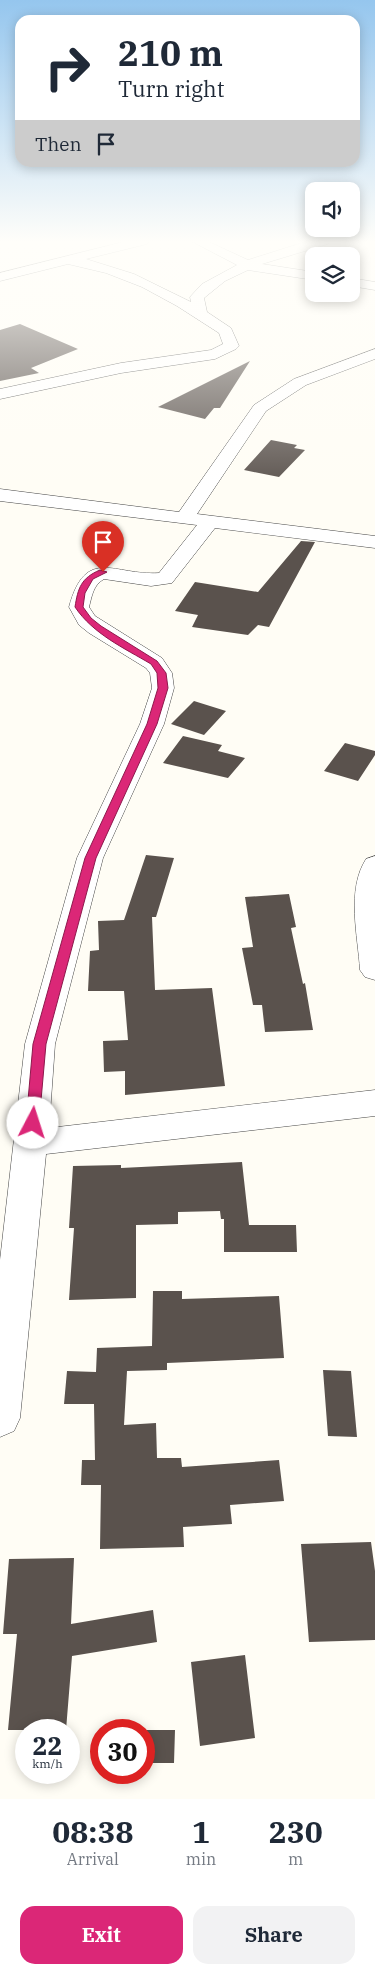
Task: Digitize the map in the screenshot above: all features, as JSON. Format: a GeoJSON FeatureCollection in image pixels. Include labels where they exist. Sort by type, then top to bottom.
{"type":"FeatureCollection","features":[{"type":"Feature","properties":{"kind":"street"},"geometry":{"type":"LineString","coordinates":[[0,394],[121,368],[215,354],[232,346],[226,331],[217,325]]}},
{"type":"Feature","properties":{"kind":"street"},"geometry":{"type":"LineString","coordinates":[[184,518],[260,408],[300,382],[375,354]]}},
{"type":"Feature","properties":{"kind":"street"},"geometry":{"type":"LineString","coordinates":[[337,369],[375,367]]}},
{"type":"Feature","properties":{"kind":"street"},"geometry":{"type":"LineString","coordinates":[[0,495],[375,542]]}},
{"type":"Feature","properties":{"kind":"street"},"geometry":{"type":"LineString","coordinates":[[0,1418],[31,1143],[40,1044],[90,858],[152,724],[163,688],[162,673],[154,662],[120,643],[88,620],[79,607],[81,593],[90,577],[103,572],[151,581],[165,579],[209,522]]}},
{"type":"Feature","properties":{"kind":"street"},"geometry":{"type":"LineString","coordinates":[[375,865],[368,894],[375,970]]}},
{"type":"Feature","properties":{"kind":"street"},"geometry":{"type":"LineString","coordinates":[[31,1143],[375,1102]]}},
{"type":"Feature","properties":{"kind":"building"},"geometry":{"type":"Polygon","coordinates":[[[22,325],[78,349],[31,368],[39,373],[0,381],[0,330],[22,325]]]}},
{"type":"Feature","properties":{"kind":"building"},"geometry":{"type":"Polygon","coordinates":[[[250,361],[220,408],[214,408],[205,419],[158,407],[250,361]]]}},
{"type":"Feature","properties":{"kind":"building"},"geometry":{"type":"Polygon","coordinates":[[[271,440],[297,445],[294,448],[305,450],[279,477],[244,470],[271,440]]]}},
{"type":"Feature","properties":{"kind":"building"},"geometry":{"type":"Polygon","coordinates":[[[301,541],[315,542],[269,627],[258,625],[248,635],[192,627],[198,615],[175,611],[195,582],[258,592],[301,541]]]}},
{"type":"Feature","properties":{"kind":"building"},"geometry":{"type":"Polygon","coordinates":[[[194,701],[226,711],[204,735],[171,724],[194,701]]]}},
{"type":"Feature","properties":{"kind":"building"},"geometry":{"type":"Polygon","coordinates":[[[183,736],[222,745],[218,751],[245,758],[228,778],[163,763],[183,736]]]}},
{"type":"Feature","properties":{"kind":"building"},"geometry":{"type":"Polygon","coordinates":[[[345,743],[375,751],[375,755],[358,781],[324,771],[345,743]]]}},
{"type":"Feature","properties":{"kind":"building"},"geometry":{"type":"Polygon","coordinates":[[[146,855],[174,858],[156,917],[152,917],[155,990],[212,988],[225,1086],[125,1095],[125,1071],[104,1072],[103,1041],[128,1040],[124,991],[88,991],[90,951],[99,950],[98,921],[124,920],[146,855]]]}},
{"type":"Feature","properties":{"kind":"building"},"geometry":{"type":"Polygon","coordinates":[[[289,894],[296,927],[291,928],[303,984],[305,983],[313,1030],[265,1032],[262,1005],[253,1005],[242,948],[253,947],[245,897],[289,894]]]}},
{"type":"Feature","properties":{"kind":"building"},"geometry":{"type":"Polygon","coordinates":[[[242,1162],[249,1225],[296,1225],[297,1252],[224,1252],[224,1219],[221,1219],[220,1211],[178,1212],[178,1224],[136,1225],[136,1298],[69,1300],[74,1228],[69,1228],[73,1166],[121,1165],[121,1168],[242,1162]]]}},
{"type":"Feature","properties":{"kind":"building"},"geometry":{"type":"Polygon","coordinates":[[[153,1291],[182,1291],[182,1299],[279,1296],[284,1358],[167,1363],[167,1370],[127,1371],[124,1425],[156,1423],[157,1458],[181,1458],[182,1467],[279,1460],[284,1501],[230,1505],[232,1524],[183,1527],[184,1547],[100,1549],[101,1485],[81,1485],[82,1460],[95,1460],[94,1404],[64,1404],[67,1371],[96,1372],[97,1348],[152,1346],[153,1291]]]}},
{"type":"Feature","properties":{"kind":"building"},"geometry":{"type":"Polygon","coordinates":[[[323,1370],[351,1371],[357,1437],[328,1436],[323,1370]]]}},
{"type":"Feature","properties":{"kind":"building"},"geometry":{"type":"Polygon","coordinates":[[[371,1542],[375,1571],[375,1640],[309,1642],[301,1544],[371,1542]]]}},
{"type":"Feature","properties":{"kind":"building"},"geometry":{"type":"Polygon","coordinates":[[[74,1558],[71,1624],[153,1610],[157,1642],[72,1656],[67,1719],[15,1719],[15,1730],[8,1730],[17,1634],[3,1634],[9,1559],[74,1558]]]}},
{"type":"Feature","properties":{"kind":"building"},"geometry":{"type":"Polygon","coordinates":[[[245,1655],[255,1738],[200,1746],[191,1662],[245,1655]]]}},
{"type":"Feature","properties":{"kind":"building"},"geometry":{"type":"Polygon","coordinates":[[[155,1730],[175,1730],[174,1763],[155,1763],[155,1730]]]}},
{"type":"Feature","properties":{"kind":"route"},"geometry":{"type":"LineString","coordinates":[[33,1123],[40,1044],[90,858],[152,724],[163,688],[162,673],[154,662],[120,643],[98,628],[82,613],[79,607],[81,593],[90,577],[103,572]]}}]}
